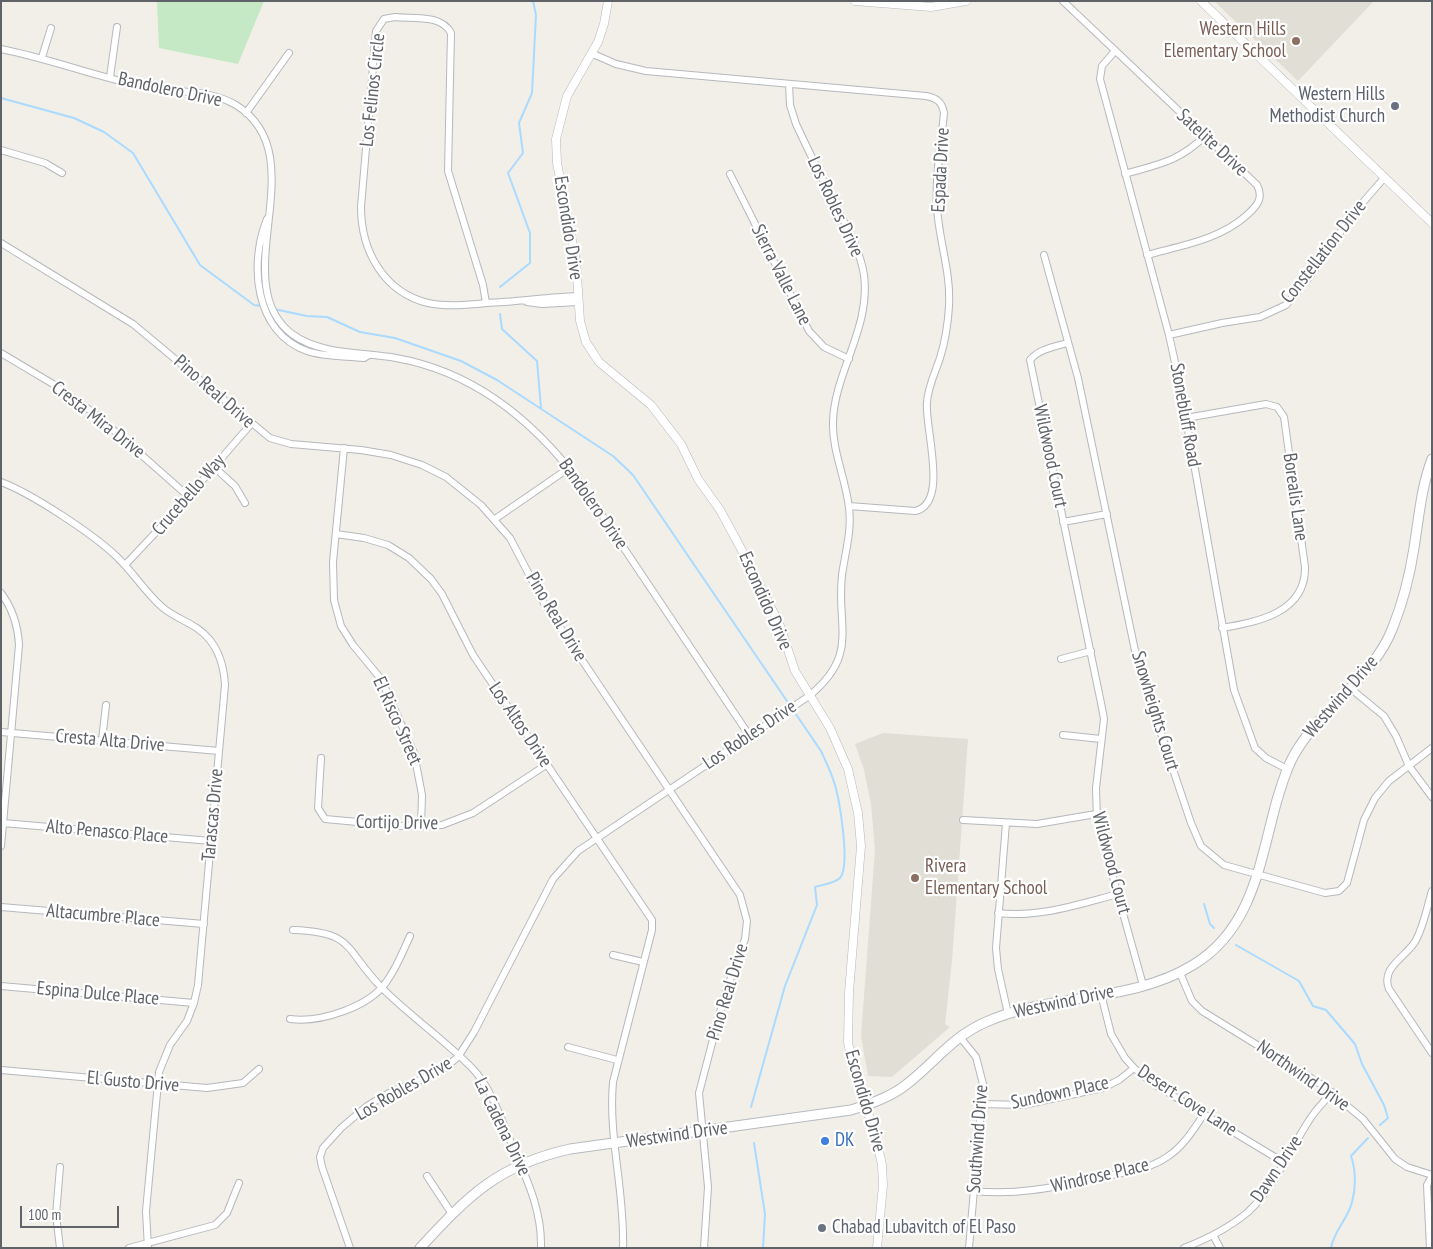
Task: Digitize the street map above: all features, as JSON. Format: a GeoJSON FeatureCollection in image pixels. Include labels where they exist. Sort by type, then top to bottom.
{"type":"FeatureCollection","features":[{"type":"Feature","properties":{"kind":"main road","name":"Westwind Drive"},"geometry":{"type":"LineString","coordinates":[[426,1246],[452,1214],[491,1180],[521,1164],[546,1155],[615,1143],[835,1114],[866,1105],[905,1086],[960,1037],[983,1023],[1008,1014],[1143,985],[1180,973],[1205,958],[1228,935],[1247,905],[1287,768],[1305,737],[1373,662],[1394,626],[1409,573],[1422,488],[1432,459]]}},
{"type":"Feature","properties":{"kind":"street","name":"Escondido Drive"},"geometry":{"type":"LineString","coordinates":[[608,1],[604,24],[593,54],[567,96],[556,139],[557,164],[576,261],[578,299],[583,333],[595,356],[606,370],[641,397],[661,417],[677,438],[698,479],[720,510],[779,623],[795,670],[840,748],[853,787],[860,824],[861,864],[847,1020],[852,1064],[876,1137],[882,1165],[883,1185],[877,1248]]}},
{"type":"Feature","properties":{"kind":"street"},"geometry":{"type":"LineString","coordinates":[[855,1],[931,7],[966,1]]}},
{"type":"Feature","properties":{"kind":"street","name":"Satelite Drive"},"geometry":{"type":"LineString","coordinates":[[1063,1],[1257,185],[1260,192],[1259,203],[1228,231],[1147,255]]}},
{"type":"Feature","properties":{"kind":"street"},"geometry":{"type":"LineString","coordinates":[[1201,1],[1432,223]]}},
{"type":"Feature","properties":{"kind":"street","name":"Los Felinos Circle"},"geometry":{"type":"LineString","coordinates":[[486,303],[483,285],[448,171],[451,32],[448,27],[437,20],[387,18],[381,22],[376,31],[361,207],[361,224],[366,245],[374,263],[385,278],[412,296],[428,303],[446,305],[526,302],[539,298],[578,299]]}},
{"type":"Feature","properties":{"kind":"street"},"geometry":{"type":"LineString","coordinates":[[110,77],[117,27]]}},
{"type":"Feature","properties":{"kind":"street"},"geometry":{"type":"LineString","coordinates":[[42,57],[51,28]]}},
{"type":"Feature","properties":{"kind":"street","name":"Bandolero Drive"},"geometry":{"type":"LineString","coordinates":[[1,49],[42,57],[161,90],[219,98],[246,113],[258,125],[269,150],[272,173],[264,280],[267,297],[277,318],[292,334],[312,344],[397,358],[429,366],[464,381],[494,397],[530,425],[569,468],[750,735]]}},
{"type":"Feature","properties":{"kind":"street","name":"Stonebluff Road"},"geometry":{"type":"LineString","coordinates":[[1115,51],[1102,66],[1100,79],[1170,335],[1234,690],[1252,744],[1266,758],[1287,768]]}},
{"type":"Feature","properties":{"kind":"street"},"geometry":{"type":"LineString","coordinates":[[246,113],[289,53]]}},
{"type":"Feature","properties":{"kind":"street","name":"Espada Drive"},"geometry":{"type":"LineString","coordinates":[[593,54],[616,64],[646,71],[926,96],[938,100],[944,113],[937,208],[948,272],[949,294],[946,332],[926,403],[927,421],[934,456],[930,498],[924,508],[915,511],[849,506]]}},
{"type":"Feature","properties":{"kind":"street","name":"Los Robles Drive"},"geometry":{"type":"LineString","coordinates":[[350,1248],[322,1167],[320,1157],[322,1148],[341,1128],[367,1106],[389,1093],[441,1071],[458,1057],[474,1032],[553,879],[578,851],[596,837],[809,696],[830,675],[843,644],[841,588],[848,546],[849,506],[833,436],[833,422],[836,404],[862,314],[864,297],[861,263],[845,222],[796,124],[790,105],[789,84]]}},
{"type":"Feature","properties":{"kind":"street"},"geometry":{"type":"LineString","coordinates":[[1125,174],[1175,160],[1190,151],[1205,136]]}},
{"type":"Feature","properties":{"kind":"street"},"geometry":{"type":"LineString","coordinates":[[1,150],[45,163],[62,173]]}},
{"type":"Feature","properties":{"kind":"street","name":"Sierra Valle Lane"},"geometry":{"type":"LineString","coordinates":[[730,174],[809,331],[824,347],[849,359]]}},
{"type":"Feature","properties":{"kind":"street","name":"Constellation Drive"},"geometry":{"type":"LineString","coordinates":[[1170,335],[1206,326],[1260,318],[1286,305],[1311,276],[1352,215],[1384,178]]}},
{"type":"Feature","properties":{"kind":"street","name":"Bandolero Drive"},"geometry":{"type":"LineString","coordinates":[[268,218],[263,228],[258,285],[266,315],[291,342],[307,351],[364,358],[370,355]]}},
{"type":"Feature","properties":{"kind":"street","name":"Pino Real Drive"},"geometry":{"type":"LineString","coordinates":[[1,243],[127,320],[152,338],[251,424],[277,440],[300,445],[384,453],[422,465],[455,483],[495,519],[514,544],[545,605],[557,624],[670,788],[740,895],[747,921],[745,939],[724,997],[699,1098],[708,1188],[704,1248]]}},
{"type":"Feature","properties":{"kind":"street","name":"Snowheights Court"},"geometry":{"type":"LineString","coordinates":[[1044,255],[1078,378],[1138,664],[1201,846],[1224,865],[1325,893],[1339,891],[1346,883],[1368,809],[1385,786],[1432,748]]}},
{"type":"Feature","properties":{"kind":"street","name":"Wildwood Court"},"geometry":{"type":"LineString","coordinates":[[1067,343],[1035,354],[1030,360],[1104,719],[1096,788],[1096,814],[1143,985]]}},
{"type":"Feature","properties":{"kind":"street","name":"Cresta Mira Drive"},"geometry":{"type":"LineString","coordinates":[[1,353],[53,384],[94,412],[188,496]]}},
{"type":"Feature","properties":{"kind":"street","name":"Borealis Lane"},"geometry":{"type":"LineString","coordinates":[[1186,418],[1266,404],[1277,407],[1284,417],[1305,567],[1304,583],[1296,597],[1274,615],[1264,620],[1222,628]]}},
{"type":"Feature","properties":{"kind":"street","name":"Crucebello Way"},"geometry":{"type":"LineString","coordinates":[[125,564],[148,543],[251,424]]}},
{"type":"Feature","properties":{"kind":"street","name":"El Risco Street"},"geometry":{"type":"LineString","coordinates":[[344,448],[333,591],[338,619],[353,645],[381,679],[404,728],[419,771],[422,795],[422,827]]}},
{"type":"Feature","properties":{"kind":"street"},"geometry":{"type":"LineString","coordinates":[[214,467],[235,486],[245,503]]}},
{"type":"Feature","properties":{"kind":"street"},"geometry":{"type":"LineString","coordinates":[[495,519],[569,468]]}},
{"type":"Feature","properties":{"kind":"street","name":"Tarascas Drive"},"geometry":{"type":"LineString","coordinates":[[1,482],[12,486],[90,535],[125,564],[164,609],[201,630],[219,656],[225,685],[204,924],[194,1003],[183,1028],[164,1056],[157,1084],[146,1212],[148,1245]]}},
{"type":"Feature","properties":{"kind":"street"},"geometry":{"type":"LineString","coordinates":[[1064,522],[1107,514]]}},
{"type":"Feature","properties":{"kind":"street","name":"Los Altos Drive"},"geometry":{"type":"LineString","coordinates":[[336,534],[364,538],[388,546],[409,558],[431,579],[442,594],[473,655],[652,920],[652,930],[617,1060],[611,1104],[623,1212],[622,1248]]}},
{"type":"Feature","properties":{"kind":"street"},"geometry":{"type":"LineString","coordinates":[[1,593],[12,612],[18,632],[1,846]]}},
{"type":"Feature","properties":{"kind":"street"},"geometry":{"type":"LineString","coordinates":[[1061,658],[1090,651]]}},
{"type":"Feature","properties":{"kind":"street"},"geometry":{"type":"LineString","coordinates":[[1350,688],[1384,716],[1396,736],[1409,766],[1432,797]]}},
{"type":"Feature","properties":{"kind":"street"},"geometry":{"type":"LineString","coordinates":[[102,740],[106,704]]}},
{"type":"Feature","properties":{"kind":"street","name":"Cresta Alta Drive"},"geometry":{"type":"LineString","coordinates":[[1,732],[219,751]]}},
{"type":"Feature","properties":{"kind":"street"},"geometry":{"type":"LineString","coordinates":[[1063,735],[1101,739]]}},
{"type":"Feature","properties":{"kind":"street","name":"Cortijo Drive"},"geometry":{"type":"LineString","coordinates":[[321,758],[317,800],[318,808],[323,817],[332,821],[422,827],[447,824],[473,813],[546,764]]}},
{"type":"Feature","properties":{"kind":"street"},"geometry":{"type":"LineString","coordinates":[[962,820],[1006,824],[1037,824],[1096,814]]}},
{"type":"Feature","properties":{"kind":"street","name":"Alto Penasco Place"},"geometry":{"type":"LineString","coordinates":[[3,823],[211,841]]}},
{"type":"Feature","properties":{"kind":"street"},"geometry":{"type":"LineString","coordinates":[[1006,824],[996,948],[998,969],[1008,1014]]}},
{"type":"Feature","properties":{"kind":"street"},"geometry":{"type":"LineString","coordinates":[[1432,891],[1416,942],[1390,969],[1387,976],[1389,989],[1432,1053]]}},
{"type":"Feature","properties":{"kind":"street"},"geometry":{"type":"LineString","coordinates":[[998,913],[1013,915],[1038,913],[1118,894]]}},
{"type":"Feature","properties":{"kind":"street","name":"Altacumbre Place"},"geometry":{"type":"LineString","coordinates":[[1,907],[204,924]]}},
{"type":"Feature","properties":{"kind":"street","name":"La Cadena Drive"},"geometry":{"type":"LineString","coordinates":[[293,930],[335,935],[346,943],[381,987],[458,1057],[484,1084],[521,1164],[538,1208],[541,1248]]}},
{"type":"Feature","properties":{"kind":"street"},"geometry":{"type":"LineString","coordinates":[[290,1019],[307,1021],[335,1014],[370,997],[387,982],[410,936]]}},
{"type":"Feature","properties":{"kind":"street"},"geometry":{"type":"LineString","coordinates":[[613,955],[644,962]]}},
{"type":"Feature","properties":{"kind":"street","name":"Northwind Drive"},"geometry":{"type":"LineString","coordinates":[[1180,973],[1192,1000],[1202,1011],[1332,1092],[1362,1118],[1395,1159],[1408,1167],[1432,1176]]}},
{"type":"Feature","properties":{"kind":"street","name":"Espina Dulce Place"},"geometry":{"type":"LineString","coordinates":[[1,986],[194,1003]]}},
{"type":"Feature","properties":{"kind":"street","name":"Desert Cove Lane"},"geometry":{"type":"LineString","coordinates":[[1101,994],[1111,1034],[1125,1058],[1134,1068],[1154,1084],[1284,1162]]}},
{"type":"Feature","properties":{"kind":"street","name":"Southwind Drive"},"geometry":{"type":"LineString","coordinates":[[960,1037],[971,1050],[978,1064],[983,1084],[969,1248]]}},
{"type":"Feature","properties":{"kind":"street"},"geometry":{"type":"LineString","coordinates":[[568,1047],[617,1060]]}},
{"type":"Feature","properties":{"kind":"street","name":"Sundown Place"},"geometry":{"type":"LineString","coordinates":[[982,1104],[1022,1105],[1103,1088],[1134,1068]]}},
{"type":"Feature","properties":{"kind":"street","name":"El Gusto Drive"},"geometry":{"type":"LineString","coordinates":[[1,1070],[222,1088],[243,1083],[259,1069]]}},
{"type":"Feature","properties":{"kind":"street","name":"Dawn Drive"},"geometry":{"type":"LineString","coordinates":[[1184,1248],[1213,1235],[1248,1212],[1266,1192],[1311,1117],[1332,1092]]}},
{"type":"Feature","properties":{"kind":"street","name":"Windrose Place"},"geometry":{"type":"LineString","coordinates":[[974,1191],[1004,1193],[1042,1190],[1144,1168],[1174,1152],[1192,1133],[1204,1114]]}},
{"type":"Feature","properties":{"kind":"street"},"geometry":{"type":"LineString","coordinates":[[60,1167],[56,1215],[60,1248]]}},
{"type":"Feature","properties":{"kind":"street"},"geometry":{"type":"LineString","coordinates":[[426,1176],[452,1214]]}},
{"type":"Feature","properties":{"kind":"street"},"geometry":{"type":"LineString","coordinates":[[1430,1248],[1427,1185],[1432,1176]]}},
{"type":"Feature","properties":{"kind":"street"},"geometry":{"type":"LineString","coordinates":[[129,1248],[148,1245],[207,1228],[220,1222],[227,1213],[238,1183]]}},
{"type":"Feature","properties":{"kind":"street"},"geometry":{"type":"LineString","coordinates":[[1213,1235],[1220,1248]]}},
{"type":"Feature","properties":{"kind":"shaded area","name":"Western Hills Elementary School"},"geometry":{"type":"Polygon","coordinates":[[[1214,1],[1374,1],[1298,81],[1214,1]]]}},
{"type":"Feature","properties":{"kind":"shaded area","name":"Rivera Elementary School"},"geometry":{"type":"Polygon","coordinates":[[[883,733],[968,739],[952,961],[945,1024],[950,1027],[892,1077],[868,1076],[861,1036],[875,850],[871,804],[864,770],[855,744],[883,733]]]}},
{"type":"Feature","properties":{"kind":"green space"},"geometry":{"type":"Polygon","coordinates":[[[157,1],[264,1],[238,64],[159,48],[157,1]]]}},
{"type":"Feature","properties":{"kind":"waterway"},"geometry":{"type":"LineString","coordinates":[[500,287],[530,263],[530,233],[508,173],[523,153],[519,123],[532,93],[536,15],[533,1]]}},
{"type":"Feature","properties":{"kind":"waterway"},"geometry":{"type":"LineString","coordinates":[[1,98],[74,118],[104,132],[133,153],[200,265],[254,305],[262,306]]}},
{"type":"Feature","properties":{"kind":"waterway"},"geometry":{"type":"LineString","coordinates":[[274,309],[307,316],[327,317],[360,332],[395,338],[461,361],[497,380],[613,456],[633,475],[821,751],[833,779],[838,800],[843,830],[843,871],[838,880],[815,887],[817,905],[785,986],[751,1107]]}},
{"type":"Feature","properties":{"kind":"waterway"},"geometry":{"type":"LineString","coordinates":[[500,314],[502,329],[537,361],[541,408]]}},
{"type":"Feature","properties":{"kind":"waterway"},"geometry":{"type":"LineString","coordinates":[[1204,904],[1210,924],[1214,928]]}},
{"type":"Feature","properties":{"kind":"waterway"},"geometry":{"type":"LineString","coordinates":[[1236,945],[1299,981],[1313,1006],[1326,1010],[1355,1044],[1362,1064],[1384,1105],[1388,1118],[1380,1125]]}},
{"type":"Feature","properties":{"kind":"waterway"},"geometry":{"type":"LineString","coordinates":[[1331,1248],[1335,1236],[1350,1208],[1353,1197],[1355,1173],[1351,1156],[1368,1138]]}},
{"type":"Feature","properties":{"kind":"waterway"},"geometry":{"type":"LineString","coordinates":[[754,1143],[765,1214],[763,1248]]}},
{"type":"Feature","properties":{"kind":"place","name":"Western Hills Elementary School"},"geometry":{"type":"Point","coordinates":[1296,41]}},
{"type":"Feature","properties":{"kind":"place","name":"Western Hills Methodist Church"},"geometry":{"type":"Point","coordinates":[1395,106]}},
{"type":"Feature","properties":{"kind":"place","name":"Rivera Elementary School"},"geometry":{"type":"Point","coordinates":[915,878]}},
{"type":"Feature","properties":{"kind":"place","name":"DK"},"geometry":{"type":"Point","coordinates":[825,1141]}},
{"type":"Feature","properties":{"kind":"place","name":"Chabad Lubavitch of El Paso"},"geometry":{"type":"Point","coordinates":[822,1228]}}]}
